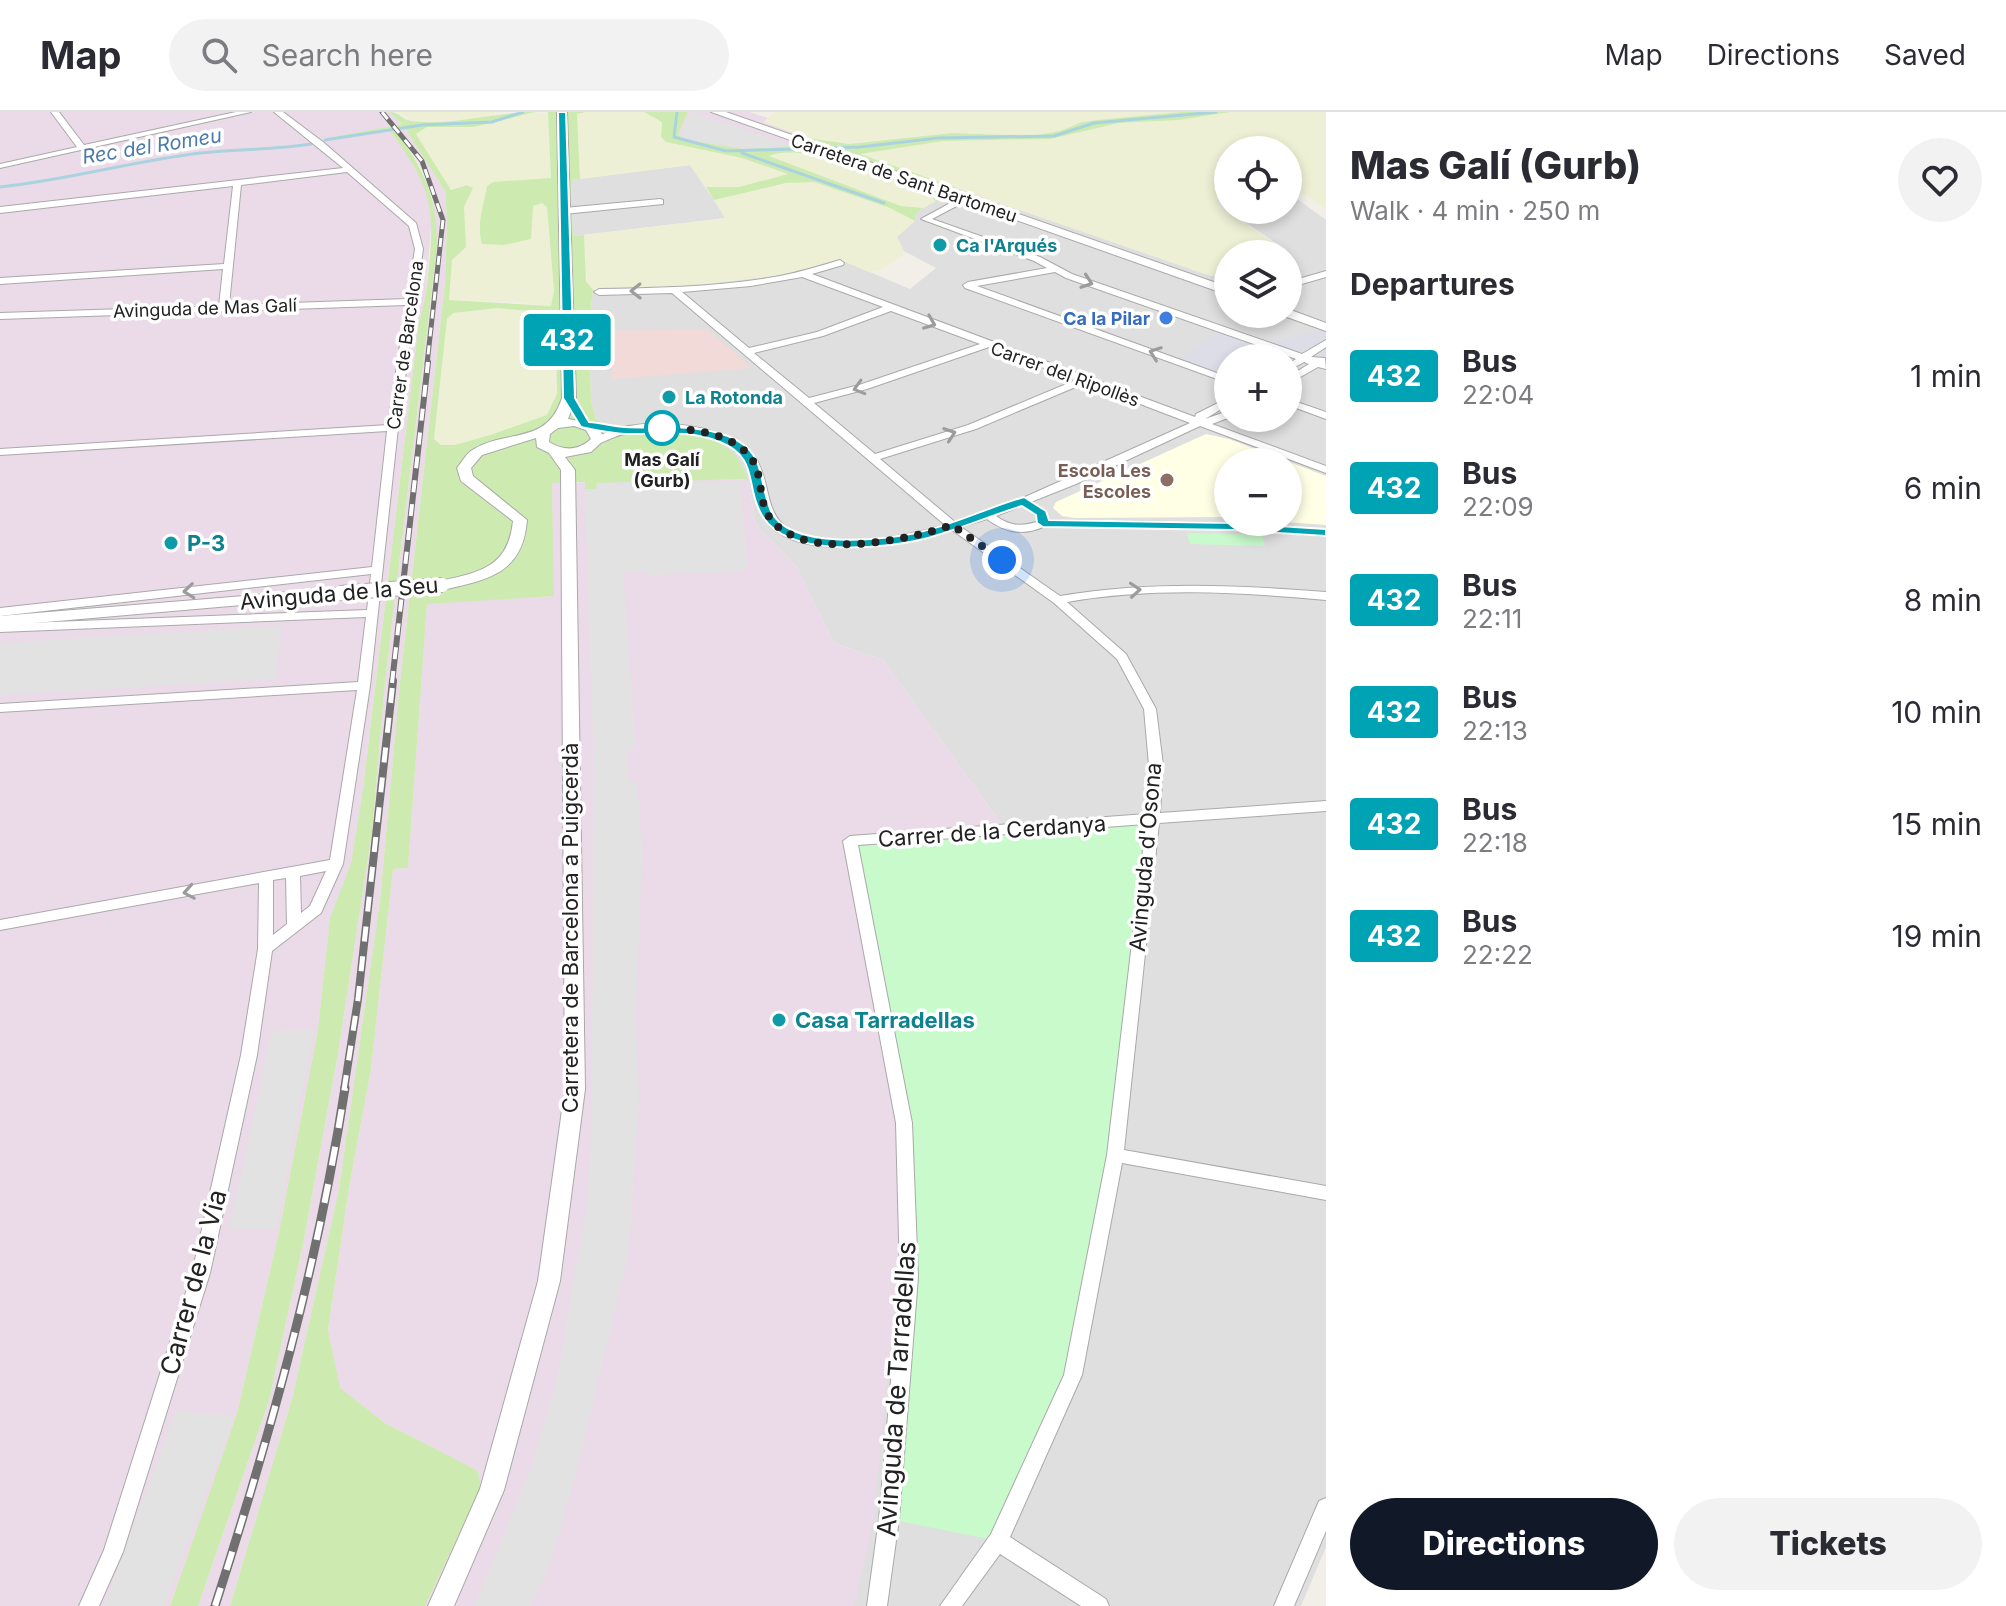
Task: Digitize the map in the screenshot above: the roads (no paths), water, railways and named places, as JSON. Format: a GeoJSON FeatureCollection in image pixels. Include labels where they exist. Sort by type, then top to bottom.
{"type":"FeatureCollection","features":[{"type":"Feature","properties":{"kind":"street"},"geometry":{"type":"LineString","coordinates":[[55,112],[81,147]]}},
{"type":"Feature","properties":{"kind":"street"},"geometry":{"type":"LineString","coordinates":[[0,166],[247,112]]}},
{"type":"Feature","properties":{"kind":"street","name":"Carrer de Barcelona"},"geometry":{"type":"LineString","coordinates":[[278,112],[320,144],[413,225],[419,249],[409,302],[372,613]]}},
{"type":"Feature","properties":{"kind":"street"},"geometry":{"type":"LineString","coordinates":[[562,112],[569,398],[563,417],[548,428],[540,440],[568,470],[589,436]]}},
{"type":"Feature","properties":{"kind":"street","name":"Carretera de Sant Bartomeu"},"geometry":{"type":"LineString","coordinates":[[716,112],[1214,286]]}},
{"type":"Feature","properties":{"kind":"street"},"geometry":{"type":"LineString","coordinates":[[0,210],[347,170]]}},
{"type":"Feature","properties":{"kind":"street"},"geometry":{"type":"LineString","coordinates":[[224,307],[237,183]]}},
{"type":"Feature","properties":{"kind":"street"},"geometry":{"type":"LineString","coordinates":[[963,199],[925,219],[1304,359],[1323,362]]}},
{"type":"Feature","properties":{"kind":"street"},"geometry":{"type":"LineString","coordinates":[[564,211],[660,202]]}},
{"type":"Feature","properties":{"kind":"street"},"geometry":{"type":"LineString","coordinates":[[599,292],[674,290],[805,275],[840,263]]}},
{"type":"Feature","properties":{"kind":"street"},"geometry":{"type":"LineString","coordinates":[[0,281],[228,266]]}},
{"type":"Feature","properties":{"kind":"street"},"geometry":{"type":"LineString","coordinates":[[1056,269],[968,286],[1214,375]]}},
{"type":"Feature","properties":{"kind":"street"},"geometry":{"type":"LineString","coordinates":[[1302,281],[1326,274]]}},
{"type":"Feature","properties":{"kind":"street","name":"Carrer del Ripollès"},"geometry":{"type":"LineString","coordinates":[[805,275],[1081,381],[1326,470]]}},
{"type":"Feature","properties":{"kind":"street","name":"Avinguda d'Osona"},"geometry":{"type":"LineString","coordinates":[[674,290],[876,457],[952,525],[1058,600],[1122,657],[1150,709],[1156,765],[1153,819],[1115,1155],[1073,1375],[998,1541],[950,1606]]}},
{"type":"Feature","properties":{"kind":"street","name":"Avinguda de Mas Galí"},"geometry":{"type":"LineString","coordinates":[[0,316],[409,302]]}},
{"type":"Feature","properties":{"kind":"street"},"geometry":{"type":"LineString","coordinates":[[746,352],[820,334],[892,307]]}},
{"type":"Feature","properties":{"kind":"street"},"geometry":{"type":"LineString","coordinates":[[1302,318],[1326,327]]}},
{"type":"Feature","properties":{"kind":"street"},"geometry":{"type":"LineString","coordinates":[[1304,359],[1326,343]]}},
{"type":"Feature","properties":{"kind":"street"},"geometry":{"type":"LineString","coordinates":[[807,402],[888,379],[986,345]]}},
{"type":"Feature","properties":{"kind":"street"},"geometry":{"type":"LineString","coordinates":[[1302,373],[1323,362]]}},
{"type":"Feature","properties":{"kind":"street"},"geometry":{"type":"LineString","coordinates":[[876,457],[972,427],[1081,381]]}},
{"type":"Feature","properties":{"kind":"street"},"geometry":{"type":"LineString","coordinates":[[569,398],[589,436]]}},
{"type":"Feature","properties":{"kind":"street"},"geometry":{"type":"LineString","coordinates":[[1302,407],[1326,416]]}},
{"type":"Feature","properties":{"kind":"street"},"geometry":{"type":"LineString","coordinates":[[1200,423],[1200,416],[1214,408]]}},
{"type":"Feature","properties":{"kind":"street"},"geometry":{"type":"LineString","coordinates":[[498,444],[550,449],[589,436],[626,431],[689,430],[734,444],[744,451],[757,470],[768,516],[777,525],[797,537],[829,543],[866,542],[921,536],[987,514],[1024,501],[1200,423],[1214,421]]}},
{"type":"Feature","properties":{"kind":"street"},"geometry":{"type":"LineString","coordinates":[[0,452],[393,428]]}},
{"type":"Feature","properties":{"kind":"street","name":"Avinguda de la Seu"},"geometry":{"type":"LineString","coordinates":[[0,621],[442,585],[488,572],[507,561],[520,542],[520,520],[466,478],[464,468],[477,452],[548,428],[589,436]]}},
{"type":"Feature","properties":{"kind":"street","name":"Carretera de Barcelona a Puigcerdà"},"geometry":{"type":"LineString","coordinates":[[441,1606],[492,1490],[549,1281],[575,1089],[568,470]]}},
{"type":"Feature","properties":{"kind":"street"},"geometry":{"type":"LineString","coordinates":[[1024,501],[1042,513],[1043,523]]}},
{"type":"Feature","properties":{"kind":"street"},"geometry":{"type":"LineString","coordinates":[[987,514],[1011,528],[1028,530],[1043,523],[1233,526],[1326,533]]}},
{"type":"Feature","properties":{"kind":"street","name":"Avinguda de la Seu"},"geometry":{"type":"LineString","coordinates":[[0,612],[377,570]]}},
{"type":"Feature","properties":{"kind":"street"},"geometry":{"type":"LineString","coordinates":[[1058,600],[1151,589],[1220,588],[1326,596]]}},
{"type":"Feature","properties":{"kind":"street"},"geometry":{"type":"LineString","coordinates":[[265,949],[316,909],[336,864],[364,686],[372,613]]}},
{"type":"Feature","properties":{"kind":"street","name":"Avinguda de la Seu"},"geometry":{"type":"LineString","coordinates":[[0,628],[372,613]]}},
{"type":"Feature","properties":{"kind":"street"},"geometry":{"type":"LineString","coordinates":[[0,708],[364,686]]}},
{"type":"Feature","properties":{"kind":"street","name":"Carrer de la Cerdanya"},"geometry":{"type":"LineString","coordinates":[[850,841],[1326,806]]}},
{"type":"Feature","properties":{"kind":"street","name":"Avinguda de Tarradellas"},"geometry":{"type":"LineString","coordinates":[[850,841],[904,1123],[909,1277],[889,1519],[877,1606]]}},
{"type":"Feature","properties":{"kind":"street"},"geometry":{"type":"LineString","coordinates":[[0,925],[336,864]]}},
{"type":"Feature","properties":{"kind":"street"},"geometry":{"type":"LineString","coordinates":[[293,873],[294,924]]}},
{"type":"Feature","properties":{"kind":"street","name":"Carrer de la Via"},"geometry":{"type":"LineString","coordinates":[[89,1606],[113,1552],[201,1273],[249,1055],[265,949],[266,879]]}},
{"type":"Feature","properties":{"kind":"street"},"geometry":{"type":"LineString","coordinates":[[1115,1155],[1326,1193]]}},
{"type":"Feature","properties":{"kind":"street"},"geometry":{"type":"LineString","coordinates":[[1284,1606],[1326,1508]]}},
{"type":"Feature","properties":{"kind":"street"},"geometry":{"type":"LineString","coordinates":[[998,1541],[1099,1606]]}},
{"type":"Feature","properties":{"kind":"waterway","name":"Rec del Romeu"},"geometry":{"type":"LineString","coordinates":[[325,140],[422,125],[492,122],[523,112]]}},
{"type":"Feature","properties":{"kind":"waterway","name":"Rec del Romeu"},"geometry":{"type":"LineString","coordinates":[[677,112],[674,137],[726,151],[860,147],[938,138],[1054,136],[1094,123],[1216,112]]}},
{"type":"Feature","properties":{"kind":"waterway","name":"Rec del Romeu"},"geometry":{"type":"LineString","coordinates":[[0,187],[176,156],[311,144]]}},
{"type":"Feature","properties":{"kind":"waterway"},"geometry":{"type":"LineString","coordinates":[[742,153],[884,203]]}},
{"type":"Feature","properties":{"kind":"railway"},"geometry":{"type":"LineString","coordinates":[[382,112],[422,161],[443,220],[427,364]]}},
{"type":"Feature","properties":{"kind":"railway"},"geometry":{"type":"LineString","coordinates":[[392,683],[428,362]]}},
{"type":"Feature","properties":{"kind":"railway"},"geometry":{"type":"LineString","coordinates":[[344,1090],[358,999],[393,681]]}},
{"type":"Feature","properties":{"kind":"railway"},"geometry":{"type":"LineString","coordinates":[[215,1606],[255,1478],[307,1284],[345,1088]]}},
{"type":"Feature","properties":{"kind":"place","name":"Ca l'Arqués"},"geometry":{"type":"Point","coordinates":[940,245]}},
{"type":"Feature","properties":{"kind":"place","name":"Ca la Pilar"},"geometry":{"type":"Point","coordinates":[1166,318]}},
{"type":"Feature","properties":{"kind":"place","name":"La Rotonda"},"geometry":{"type":"Point","coordinates":[669,397]}},
{"type":"Feature","properties":{"kind":"place","name":"Mas Galí (Gurb)"},"geometry":{"type":"Point","coordinates":[662,428]}},
{"type":"Feature","properties":{"kind":"place","name":"Escola Les Escoles"},"geometry":{"type":"Point","coordinates":[1167,480]}},
{"type":"Feature","properties":{"kind":"place","name":"P-3"},"geometry":{"type":"Point","coordinates":[171,543]}},
{"type":"Feature","properties":{"kind":"place","name":"Casa Tarradellas"},"geometry":{"type":"Point","coordinates":[779,1020]}}]}
